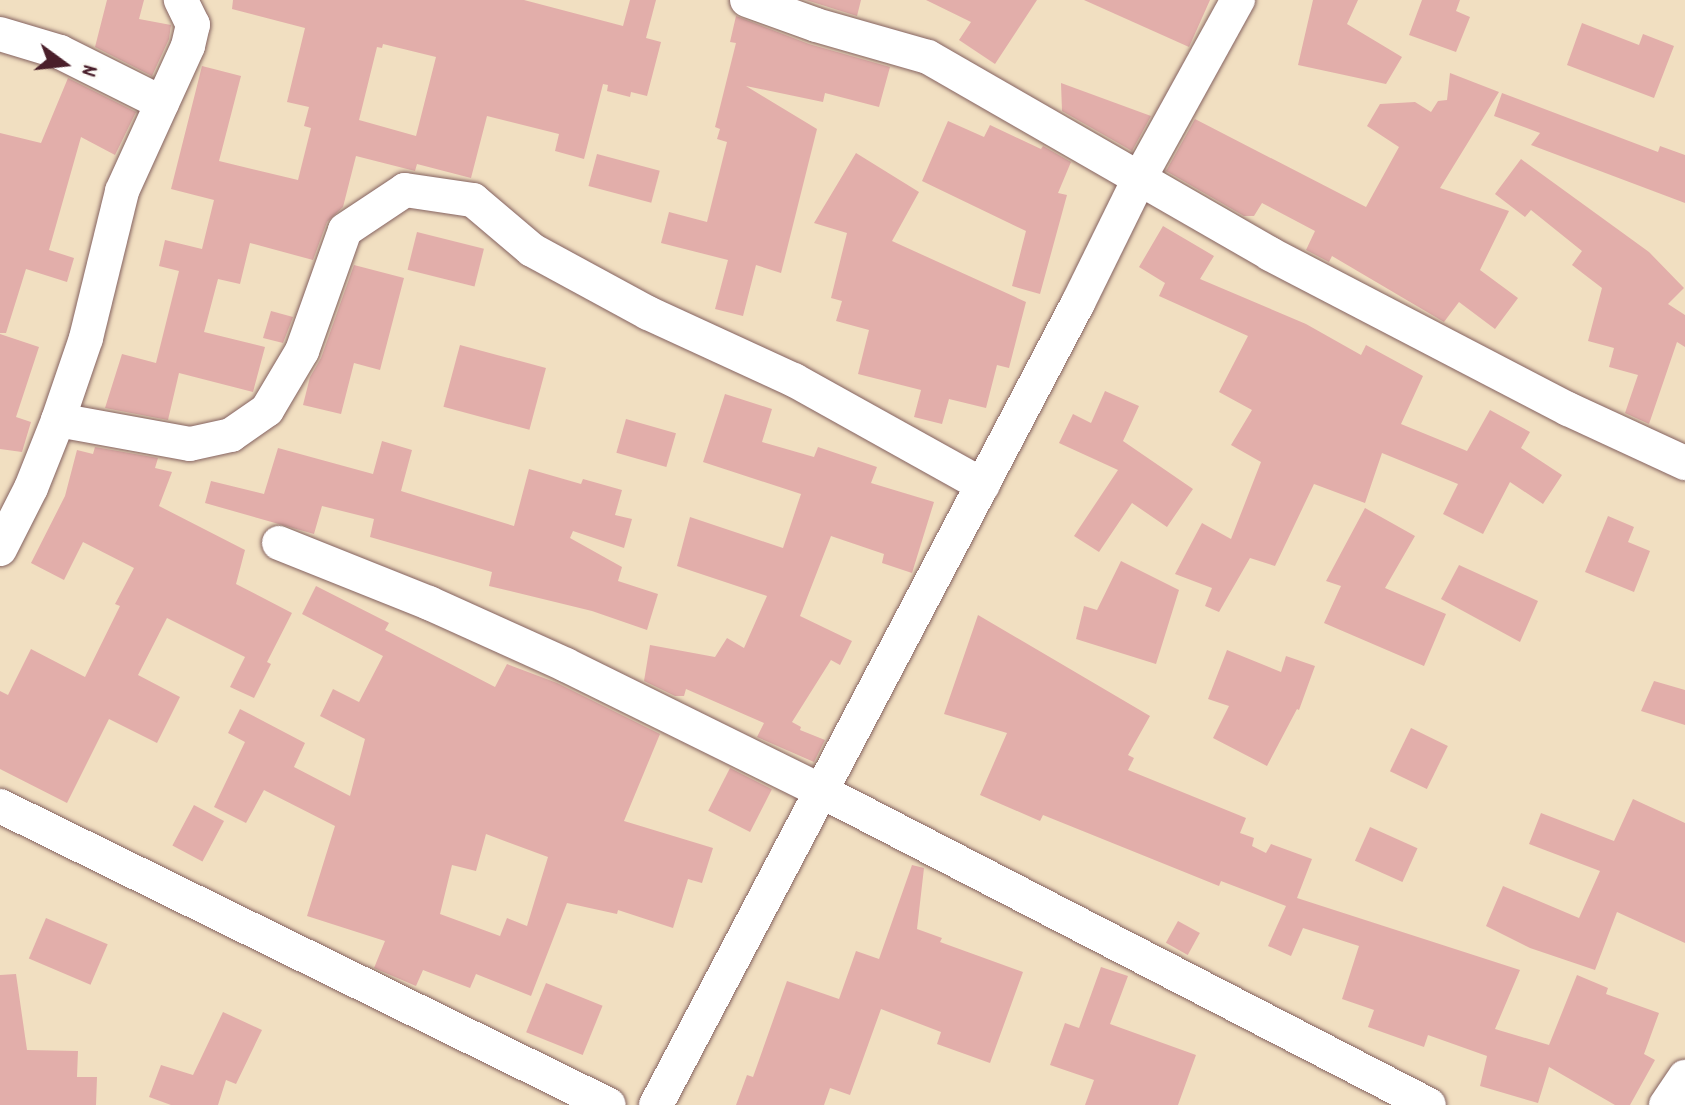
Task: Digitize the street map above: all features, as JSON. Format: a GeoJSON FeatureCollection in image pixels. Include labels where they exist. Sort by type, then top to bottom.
{"type":"FeatureCollection","features":[{"type":"Feature","properties":{"kind":"street"},"geometry":{"type":"LineString","coordinates":[[0,549],[31,488],[86,338],[122,191],[188,46],[193,25],[181,0]]}},
{"type":"Feature","properties":{"kind":"street"},"geometry":{"type":"LineString","coordinates":[[747,0],[816,25],[928,57],[1051,124],[1270,254],[1568,409],[1685,463]]}},
{"type":"Feature","properties":{"kind":"street"},"geometry":{"type":"LineString","coordinates":[[656,1105],[983,485],[1139,179],[1238,0]]}},
{"type":"Feature","properties":{"kind":"street"},"geometry":{"type":"LineString","coordinates":[[0,34],[60,52],[162,103]]}},
{"type":"Feature","properties":{"kind":"street"},"geometry":{"type":"LineString","coordinates":[[58,420],[190,444],[231,435],[267,410],[302,351],[345,230],[405,190],[473,200],[532,250],[648,313],[794,380],[983,485]]}},
{"type":"Feature","properties":{"kind":"street"},"geometry":{"type":"LineString","coordinates":[[279,543],[429,603],[566,665],[821,791],[1429,1105]]}},
{"type":"Feature","properties":{"kind":"street"},"geometry":{"type":"LineString","coordinates":[[0,806],[609,1105]]}},
{"type":"Feature","properties":{"kind":"street"},"geometry":{"type":"LineString","coordinates":[[1666,1105],[1685,1077]]}},
{"type":"Feature","properties":{"kind":"building"},"geometry":{"type":"Polygon","coordinates":[[[107,0],[144,0],[139,19],[171,25],[169,39],[152,76],[95,47],[107,0]]]}},
{"type":"Feature","properties":{"kind":"building"},"geometry":{"type":"Polygon","coordinates":[[[233,0],[524,0],[623,26],[630,0],[656,0],[646,38],[661,42],[647,96],[631,92],[630,97],[607,91],[608,85],[603,84],[584,159],[555,151],[559,134],[487,116],[471,178],[417,164],[415,171],[356,156],[343,207],[327,222],[313,260],[250,243],[240,284],[218,279],[204,332],[265,347],[253,392],[179,373],[168,420],[105,408],[122,354],[156,363],[179,271],[159,266],[165,240],[202,249],[214,200],[171,189],[202,66],[241,76],[219,161],[298,180],[311,128],[304,126],[309,107],[287,102],[305,28],[232,9],[233,0]],[[383,44],[382,48],[377,47],[359,120],[416,136],[436,57],[383,44]]]}},
{"type":"Feature","properties":{"kind":"building"},"geometry":{"type":"Polygon","coordinates":[[[806,0],[861,0],[857,16],[806,0]]]}},
{"type":"Feature","properties":{"kind":"building"},"geometry":{"type":"Polygon","coordinates":[[[926,0],[1037,0],[995,64],[959,40],[971,22],[926,0]]]}},
{"type":"Feature","properties":{"kind":"building"},"geometry":{"type":"Polygon","coordinates":[[[1084,0],[1210,0],[1189,47],[1084,0]]]}},
{"type":"Feature","properties":{"kind":"building"},"geometry":{"type":"Polygon","coordinates":[[[1313,0],[1358,0],[1347,24],[1402,57],[1386,84],[1298,65],[1313,0]]]}},
{"type":"Feature","properties":{"kind":"building"},"geometry":{"type":"Polygon","coordinates":[[[1422,0],[1460,0],[1456,11],[1470,17],[1456,52],[1409,35],[1422,0]]]}},
{"type":"Feature","properties":{"kind":"building"},"geometry":{"type":"Polygon","coordinates":[[[736,16],[809,44],[890,67],[879,107],[825,93],[823,102],[746,86],[817,129],[781,273],[756,265],[743,316],[715,309],[728,260],[661,243],[669,212],[707,222],[727,142],[717,139],[720,129],[715,127],[736,43],[730,42],[736,16]]]}},
{"type":"Feature","properties":{"kind":"building"},"geometry":{"type":"Polygon","coordinates":[[[1582,23],[1639,45],[1643,34],[1674,46],[1654,98],[1567,65],[1582,23]]]}},
{"type":"Feature","properties":{"kind":"building"},"geometry":{"type":"Polygon","coordinates":[[[1450,73],[1499,92],[1440,188],[1509,211],[1480,270],[1518,298],[1495,329],[1459,302],[1444,322],[1332,256],[1329,262],[1306,250],[1315,231],[1262,203],[1254,216],[1244,216],[1166,171],[1195,119],[1366,207],[1399,147],[1367,126],[1380,104],[1415,102],[1431,112],[1438,101],[1447,100],[1450,73]]]}},
{"type":"Feature","properties":{"kind":"building"},"geometry":{"type":"Polygon","coordinates":[[[68,78],[136,112],[115,155],[81,137],[49,250],[74,258],[67,282],[26,269],[6,333],[0,333],[0,133],[41,143],[68,78]]]}},
{"type":"Feature","properties":{"kind":"building"},"geometry":{"type":"Polygon","coordinates":[[[1061,83],[1151,116],[1132,151],[1062,111],[1061,83]]]}},
{"type":"Feature","properties":{"kind":"building"},"geometry":{"type":"Polygon","coordinates":[[[1502,93],[1658,152],[1660,146],[1685,155],[1685,203],[1531,145],[1540,133],[1494,116],[1502,93]]]}},
{"type":"Feature","properties":{"kind":"building"},"geometry":{"type":"Polygon","coordinates":[[[948,121],[984,137],[990,125],[1041,149],[1043,146],[1071,162],[1058,193],[1067,195],[1040,294],[1012,286],[1026,231],[922,181],[948,121]]]}},
{"type":"Feature","properties":{"kind":"building"},"geometry":{"type":"Polygon","coordinates":[[[856,153],[919,192],[892,241],[1026,302],[1009,368],[997,365],[986,408],[949,399],[942,424],[914,417],[921,390],[858,374],[869,330],[836,321],[842,301],[831,298],[847,233],[814,223],[856,153]]]}},
{"type":"Feature","properties":{"kind":"building"},"geometry":{"type":"Polygon","coordinates":[[[597,154],[660,171],[651,203],[588,186],[597,154]]]}},
{"type":"Feature","properties":{"kind":"building"},"geometry":{"type":"Polygon","coordinates":[[[1521,159],[1649,252],[1684,288],[1668,304],[1685,315],[1685,347],[1677,342],[1649,424],[1625,413],[1638,375],[1609,367],[1614,348],[1588,341],[1602,288],[1572,265],[1582,251],[1531,210],[1525,217],[1495,194],[1521,159]]]}},
{"type":"Feature","properties":{"kind":"building"},"geometry":{"type":"Polygon","coordinates":[[[1163,226],[1214,256],[1200,279],[1306,324],[1361,355],[1366,345],[1423,376],[1401,424],[1467,451],[1490,410],[1530,432],[1521,448],[1562,475],[1543,504],[1510,482],[1483,534],[1443,514],[1458,484],[1382,453],[1365,503],[1314,484],[1275,566],[1250,558],[1219,612],[1205,606],[1212,588],[1175,574],[1202,523],[1231,539],[1261,462],[1231,445],[1252,410],[1219,392],[1248,336],[1159,296],[1165,283],[1139,267],[1163,226]]]}},
{"type":"Feature","properties":{"kind":"building"},"geometry":{"type":"Polygon","coordinates":[[[417,232],[484,249],[475,287],[408,270],[417,232]]]}},
{"type":"Feature","properties":{"kind":"building"},"geometry":{"type":"Polygon","coordinates":[[[354,265],[404,278],[380,370],[354,363],[341,414],[303,405],[310,377],[321,358],[354,265]]]}},
{"type":"Feature","properties":{"kind":"building"},"geometry":{"type":"Polygon","coordinates":[[[271,311],[293,317],[283,343],[263,338],[271,311]]]}},
{"type":"Feature","properties":{"kind":"building"},"geometry":{"type":"Polygon","coordinates":[[[0,334],[39,347],[16,417],[31,422],[22,452],[0,449],[0,334]]]}},
{"type":"Feature","properties":{"kind":"building"},"geometry":{"type":"Polygon","coordinates":[[[460,345],[546,368],[529,430],[443,407],[460,345]]]}},
{"type":"Feature","properties":{"kind":"building"},"geometry":{"type":"Polygon","coordinates":[[[1105,391],[1139,406],[1123,441],[1193,489],[1167,527],[1132,503],[1099,552],[1074,536],[1118,470],[1059,443],[1073,414],[1091,423],[1105,391]]]}},
{"type":"Feature","properties":{"kind":"building"},"geometry":{"type":"Polygon","coordinates":[[[725,394],[772,409],[762,442],[814,457],[818,447],[877,467],[871,483],[934,502],[912,573],[882,563],[884,554],[831,536],[800,616],[852,641],[840,665],[831,660],[792,722],[801,727],[800,730],[825,740],[814,762],[757,737],[764,723],[686,689],[684,696],[675,696],[644,681],[650,645],[715,657],[727,638],[744,648],[767,596],[677,566],[690,517],[783,548],[801,494],[703,462],[725,394]]]}},
{"type":"Feature","properties":{"kind":"building"},"geometry":{"type":"Polygon","coordinates":[[[626,419],[676,433],[666,467],[616,453],[626,419]]]}},
{"type":"Feature","properties":{"kind":"building"},"geometry":{"type":"Polygon","coordinates":[[[382,441],[412,450],[401,491],[514,526],[529,469],[581,484],[583,479],[622,490],[615,515],[632,519],[624,548],[573,531],[570,538],[622,567],[618,581],[658,594],[647,630],[592,611],[489,586],[492,572],[370,537],[374,519],[322,506],[314,534],[205,503],[211,481],[264,494],[278,448],[373,474],[382,441]]]}},
{"type":"Feature","properties":{"kind":"building"},"geometry":{"type":"Polygon","coordinates":[[[95,447],[158,458],[155,468],[172,472],[159,506],[245,550],[236,584],[292,613],[267,662],[271,664],[254,698],[230,687],[245,657],[167,618],[138,675],[180,697],[157,743],[109,719],[67,803],[0,769],[0,691],[8,695],[31,649],[85,677],[120,606],[115,604],[134,568],[83,542],[64,580],[31,563],[65,496],[77,450],[93,454],[95,447]]]}},
{"type":"Feature","properties":{"kind":"building"},"geometry":{"type":"Polygon","coordinates":[[[1365,508],[1415,536],[1385,588],[1446,614],[1424,666],[1324,623],[1341,586],[1326,581],[1365,508]]]}},
{"type":"Feature","properties":{"kind":"building"},"geometry":{"type":"Polygon","coordinates":[[[1608,516],[1634,527],[1628,542],[1650,551],[1634,592],[1585,572],[1608,516]]]}},
{"type":"Feature","properties":{"kind":"building"},"geometry":{"type":"Polygon","coordinates":[[[1121,561],[1179,590],[1156,664],[1076,639],[1084,606],[1097,610],[1121,561]]]}},
{"type":"Feature","properties":{"kind":"building"},"geometry":{"type":"Polygon","coordinates":[[[1459,565],[1538,601],[1520,642],[1441,599],[1459,565]]]}},
{"type":"Feature","properties":{"kind":"building"},"geometry":{"type":"Polygon","coordinates":[[[316,586],[389,623],[385,630],[495,687],[507,664],[557,683],[660,734],[624,821],[713,848],[702,883],[688,879],[673,928],[618,910],[617,914],[567,903],[531,996],[476,974],[470,988],[423,970],[416,986],[374,968],[385,941],[307,916],[335,826],[264,790],[246,823],[214,807],[245,742],[228,733],[240,709],[305,743],[294,767],[350,796],[365,739],[320,716],[333,689],[359,702],[383,656],[302,614],[316,586]],[[486,834],[476,871],[452,865],[440,914],[500,936],[507,918],[527,926],[548,857],[486,834]]]}},
{"type":"Feature","properties":{"kind":"building"},"geometry":{"type":"Polygon","coordinates":[[[978,615],[1150,716],[1128,755],[1134,758],[1128,770],[1246,818],[1240,833],[1254,838],[1252,846],[1266,853],[1271,844],[1312,859],[1297,898],[1520,970],[1495,1029],[1549,1045],[1577,975],[1608,988],[1606,994],[1659,1013],[1644,1054],[1655,1060],[1630,1105],[1615,1105],[1549,1067],[1538,1103],[1480,1086],[1487,1056],[1428,1035],[1424,1047],[1368,1027],[1374,1010],[1342,999],[1359,946],[1303,928],[1291,956],[1268,946],[1286,906],[1221,881],[1219,886],[1043,815],[1040,821],[980,795],[1007,733],[944,714],[978,615]]]}},
{"type":"Feature","properties":{"kind":"building"},"geometry":{"type":"Polygon","coordinates":[[[1227,650],[1281,672],[1286,656],[1315,666],[1299,710],[1267,766],[1213,738],[1229,706],[1208,699],[1227,650]]]}},
{"type":"Feature","properties":{"kind":"building"},"geometry":{"type":"Polygon","coordinates":[[[1654,681],[1685,690],[1685,725],[1641,711],[1654,681]]]}},
{"type":"Feature","properties":{"kind":"building"},"geometry":{"type":"Polygon","coordinates":[[[1411,728],[1448,746],[1427,789],[1390,771],[1411,728]]]}},
{"type":"Feature","properties":{"kind":"building"},"geometry":{"type":"Polygon","coordinates":[[[730,768],[772,789],[750,832],[708,811],[730,768]]]}},
{"type":"Feature","properties":{"kind":"building"},"geometry":{"type":"Polygon","coordinates":[[[1633,799],[1685,823],[1685,943],[1617,912],[1595,970],[1530,948],[1486,926],[1503,886],[1579,918],[1600,871],[1529,844],[1541,813],[1614,841],[1633,799]]]}},
{"type":"Feature","properties":{"kind":"building"},"geometry":{"type":"Polygon","coordinates":[[[194,805],[224,821],[202,862],[172,846],[194,805]]]}},
{"type":"Feature","properties":{"kind":"building"},"geometry":{"type":"Polygon","coordinates":[[[1370,827],[1418,848],[1402,882],[1355,861],[1370,827]]]}},
{"type":"Feature","properties":{"kind":"building"},"geometry":{"type":"Polygon","coordinates":[[[912,865],[924,868],[917,929],[942,938],[940,942],[1023,972],[990,1063],[937,1044],[941,1032],[881,1009],[850,1095],[830,1088],[824,1105],[736,1105],[747,1075],[753,1077],[787,981],[839,999],[856,951],[879,959],[912,865]]]}},
{"type":"Feature","properties":{"kind":"building"},"geometry":{"type":"Polygon","coordinates":[[[46,918],[108,944],[90,985],[29,959],[46,918]]]}},
{"type":"Feature","properties":{"kind":"building"},"geometry":{"type":"Polygon","coordinates":[[[1178,921],[1200,933],[1188,955],[1166,943],[1178,921]]]}},
{"type":"Feature","properties":{"kind":"building"},"geometry":{"type":"Polygon","coordinates":[[[1101,967],[1128,976],[1110,1024],[1196,1055],[1178,1105],[1085,1105],[1094,1080],[1050,1065],[1065,1023],[1079,1028],[1101,967]]]}},
{"type":"Feature","properties":{"kind":"building"},"geometry":{"type":"Polygon","coordinates":[[[16,974],[27,1050],[78,1051],[77,1077],[97,1077],[96,1105],[0,1105],[0,975],[16,974]]]}},
{"type":"Feature","properties":{"kind":"building"},"geometry":{"type":"Polygon","coordinates":[[[546,983],[603,1006],[583,1055],[526,1032],[546,983]]]}},
{"type":"Feature","properties":{"kind":"building"},"geometry":{"type":"Polygon","coordinates":[[[223,1012],[262,1030],[236,1084],[226,1080],[218,1105],[171,1105],[149,1097],[161,1065],[193,1075],[223,1012]]]}}]}
